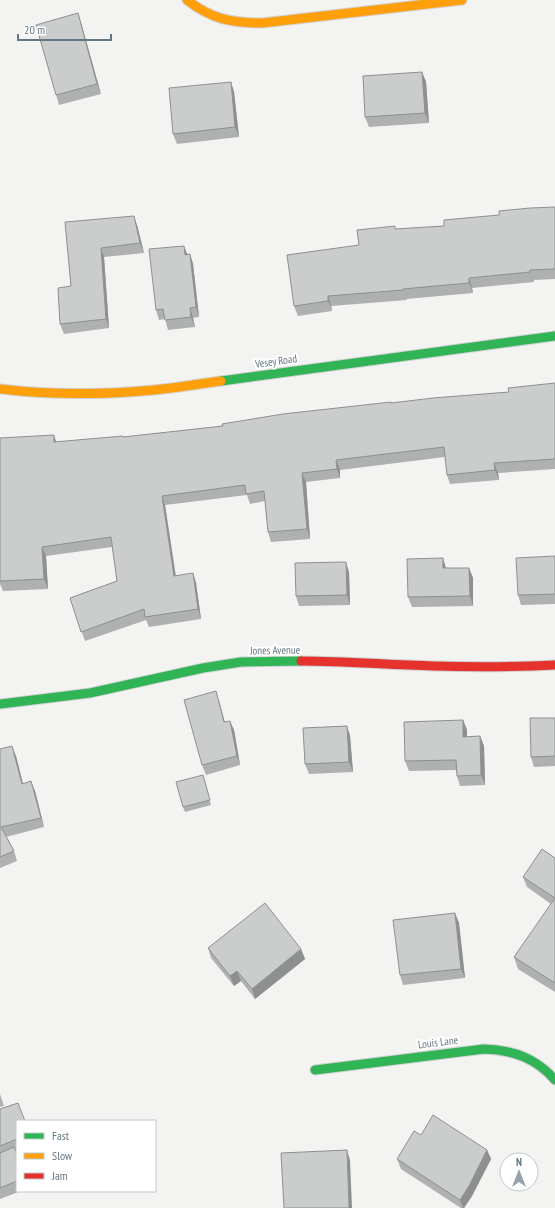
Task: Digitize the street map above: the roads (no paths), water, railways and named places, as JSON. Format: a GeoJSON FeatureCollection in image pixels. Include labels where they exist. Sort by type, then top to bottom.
{"type":"FeatureCollection","features":[{"type":"Feature","properties":{"kind":"street"},"geometry":{"type":"LineString","coordinates":[[187,0],[198,10],[213,17],[245,23],[262,23],[462,0]]}},
{"type":"Feature","properties":{"kind":"street","name":"Vesey Road"},"geometry":{"type":"LineString","coordinates":[[0,389],[27,393],[58,394],[125,393],[555,336]]}},
{"type":"Feature","properties":{"kind":"street","name":"Jones Avenue"},"geometry":{"type":"LineString","coordinates":[[0,704],[90,693],[203,668],[241,662],[331,661],[433,666],[503,667],[555,665]]}},
{"type":"Feature","properties":{"kind":"street","name":"Louis Lane"},"geometry":{"type":"LineString","coordinates":[[315,1070],[484,1049],[501,1049],[519,1053],[534,1061],[548,1071],[555,1080]]}}]}
